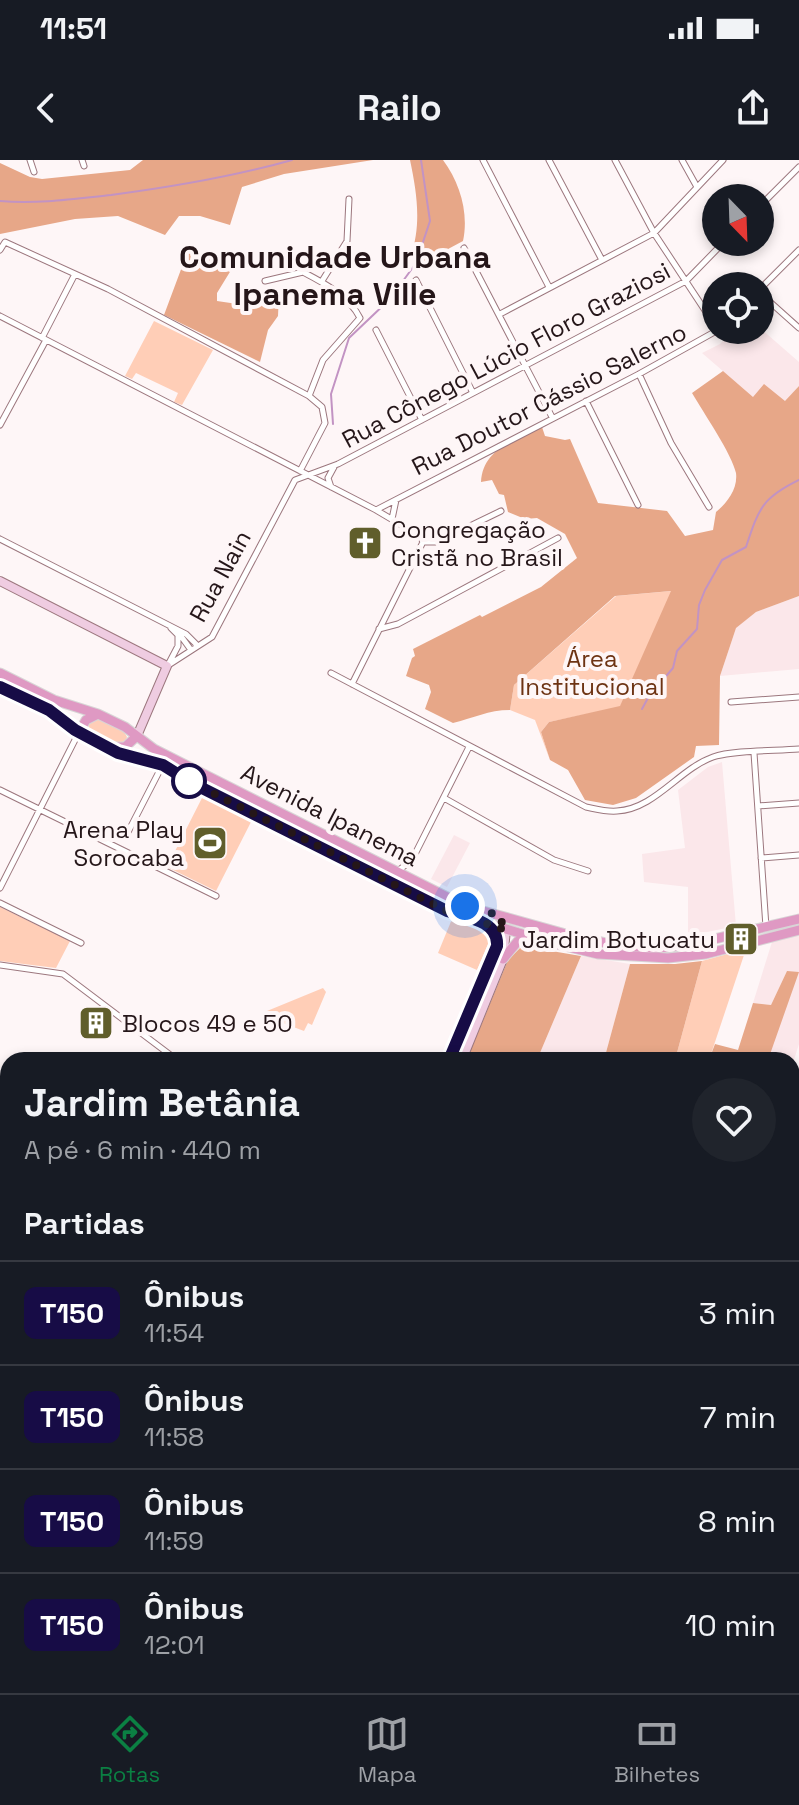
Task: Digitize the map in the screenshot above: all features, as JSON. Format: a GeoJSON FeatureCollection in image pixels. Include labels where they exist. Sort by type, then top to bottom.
{"type":"FeatureCollection","features":[{"type":"Feature","properties":{"kind":"main road"},"geometry":{"type":"LineString","coordinates":[[0,581],[167,666]]}},
{"type":"Feature","properties":{"kind":"main road","name":"Rua Nain"},"geometry":{"type":"LineString","coordinates":[[137,736],[167,666]]}},
{"type":"Feature","properties":{"kind":"main road","name":"Avenida Ipanema"},"geometry":{"type":"LineString","coordinates":[[0,673],[54,700],[98,714],[154,749],[465,906],[580,938],[622,946],[658,948],[693,944],[799,919]]}},
{"type":"Feature","properties":{"kind":"main road","name":"Avenida Ipanema"},"geometry":{"type":"LineString","coordinates":[[0,687],[49,710],[92,740],[118,753],[163,765],[190,782],[447,911],[527,937],[598,954],[668,958],[706,954],[795,931]]}},
{"type":"Feature","properties":{"kind":"main road"},"geometry":{"type":"LineString","coordinates":[[79,732],[86,720],[98,714]]}},
{"type":"Feature","properties":{"kind":"main road"},"geometry":{"type":"LineString","coordinates":[[92,740],[120,748],[129,745],[137,736]]}},
{"type":"Feature","properties":{"kind":"main road"},"geometry":{"type":"LineString","coordinates":[[498,915],[506,930],[503,959]]}},
{"type":"Feature","properties":{"kind":"main road"},"geometry":{"type":"LineString","coordinates":[[452,1052],[497,946],[496,933],[488,925]]}},
{"type":"Feature","properties":{"kind":"main road"},"geometry":{"type":"LineString","coordinates":[[766,927],[775,933],[795,931]]}},
{"type":"Feature","properties":{"kind":"main road"},"geometry":{"type":"LineString","coordinates":[[465,1052],[503,959],[514,945],[527,937]]}},
{"type":"Feature","properties":{"kind":"street"},"geometry":{"type":"LineString","coordinates":[[30,160],[34,172]]}},
{"type":"Feature","properties":{"kind":"street"},"geometry":{"type":"LineString","coordinates":[[483,160],[549,287]]}},
{"type":"Feature","properties":{"kind":"street"},"geometry":{"type":"LineString","coordinates":[[549,160],[602,260]]}},
{"type":"Feature","properties":{"kind":"street"},"geometry":{"type":"LineString","coordinates":[[615,160],[654,233],[702,305]]}},
{"type":"Feature","properties":{"kind":"street"},"geometry":{"type":"LineString","coordinates":[[682,160],[697,187]]}},
{"type":"Feature","properties":{"kind":"street"},"geometry":{"type":"LineString","coordinates":[[500,314],[654,233],[723,160]]}},
{"type":"Feature","properties":{"kind":"street"},"geometry":{"type":"LineString","coordinates":[[774,192],[799,167]]}},
{"type":"Feature","properties":{"kind":"street"},"geometry":{"type":"LineString","coordinates":[[322,281],[347,241],[349,199]]}},
{"type":"Feature","properties":{"kind":"street"},"geometry":{"type":"LineString","coordinates":[[0,250],[5,242],[75,274],[309,396],[323,360],[360,318],[356,309],[322,281],[303,272],[265,281]]}},
{"type":"Feature","properties":{"kind":"street"},"geometry":{"type":"LineString","coordinates":[[464,248],[552,417]]}},
{"type":"Feature","properties":{"kind":"street"},"geometry":{"type":"LineString","coordinates":[[774,276],[799,250]]}},
{"type":"Feature","properties":{"kind":"street","name":"Rua Cônego Lúcio Floro Graziosi"},"geometry":{"type":"LineString","coordinates":[[333,489],[328,478],[332,468],[338,464],[686,281],[710,256]]}},
{"type":"Feature","properties":{"kind":"street"},"geometry":{"type":"LineString","coordinates":[[0,425],[75,274]]}},
{"type":"Feature","properties":{"kind":"street"},"geometry":{"type":"LineString","coordinates":[[416,280],[473,393]]}},
{"type":"Feature","properties":{"kind":"street"},"geometry":{"type":"LineString","coordinates":[[774,304],[799,328]]}},
{"type":"Feature","properties":{"kind":"street"},"geometry":{"type":"LineString","coordinates":[[0,316],[376,510],[420,536],[423,542]]}},
{"type":"Feature","properties":{"kind":"street"},"geometry":{"type":"LineString","coordinates":[[376,330],[422,420]]}},
{"type":"Feature","properties":{"kind":"street","name":"Rua Doutor Cássio Salerno"},"geometry":{"type":"LineString","coordinates":[[376,510],[639,374],[702,337]]}},
{"type":"Feature","properties":{"kind":"street"},"geometry":{"type":"LineString","coordinates":[[639,374],[671,443],[709,507]]}},
{"type":"Feature","properties":{"kind":"street","name":"Rua Nain"},"geometry":{"type":"LineString","coordinates":[[167,666],[212,637],[291,486],[302,473],[325,423],[322,407],[309,396]]}},
{"type":"Feature","properties":{"kind":"street"},"geometry":{"type":"LineString","coordinates":[[586,401],[638,505]]}},
{"type":"Feature","properties":{"kind":"street","name":"Rua Cônego Lúcio Floro Graziosi"},"geometry":{"type":"LineString","coordinates":[[302,473],[338,464]]}},
{"type":"Feature","properties":{"kind":"street"},"geometry":{"type":"LineString","coordinates":[[288,465],[291,486],[301,480],[317,480]]}},
{"type":"Feature","properties":{"kind":"street","name":"Rua Cônego Lúcio Floro Graziosi"},"geometry":{"type":"LineString","coordinates":[[317,480],[328,478]]}},
{"type":"Feature","properties":{"kind":"street","name":"Rua Doutor Cássio Salerno"},"geometry":{"type":"LineString","coordinates":[[392,519],[396,499]]}},
{"type":"Feature","properties":{"kind":"street"},"geometry":{"type":"LineString","coordinates":[[423,542],[437,542],[501,511]]}},
{"type":"Feature","properties":{"kind":"street"},"geometry":{"type":"LineString","coordinates":[[379,629],[398,624],[558,538]]}},
{"type":"Feature","properties":{"kind":"street"},"geometry":{"type":"LineString","coordinates":[[0,539],[200,640],[212,637]]}},
{"type":"Feature","properties":{"kind":"street"},"geometry":{"type":"LineString","coordinates":[[352,684],[423,542]]}},
{"type":"Feature","properties":{"kind":"street"},"geometry":{"type":"LineString","coordinates":[[168,625],[194,649]]}},
{"type":"Feature","properties":{"kind":"street","name":"Rua Nain"},"geometry":{"type":"LineString","coordinates":[[167,666],[179,639],[168,625]]}},
{"type":"Feature","properties":{"kind":"street"},"geometry":{"type":"LineString","coordinates":[[185,633],[196,644],[194,649]]}},
{"type":"Feature","properties":{"kind":"street"},"geometry":{"type":"LineString","coordinates":[[331,673],[586,807],[609,811],[630,809],[650,799],[710,758],[799,749]]}},
{"type":"Feature","properties":{"kind":"street"},"geometry":{"type":"LineString","coordinates":[[731,702],[799,697]]}},
{"type":"Feature","properties":{"kind":"street"},"geometry":{"type":"LineString","coordinates":[[0,888],[79,732]]}},
{"type":"Feature","properties":{"kind":"street"},"geometry":{"type":"LineString","coordinates":[[397,872],[412,860],[469,747]]}},
{"type":"Feature","properties":{"kind":"street"},"geometry":{"type":"LineString","coordinates":[[754,753],[766,927]]}},
{"type":"Feature","properties":{"kind":"street"},"geometry":{"type":"LineString","coordinates":[[126,836],[163,765]]}},
{"type":"Feature","properties":{"kind":"street"},"geometry":{"type":"LineString","coordinates":[[0,790],[216,896]]}},
{"type":"Feature","properties":{"kind":"street"},"geometry":{"type":"LineString","coordinates":[[444,798],[554,860],[588,871]]}},
{"type":"Feature","properties":{"kind":"street"},"geometry":{"type":"LineString","coordinates":[[758,806],[799,803]]}},
{"type":"Feature","properties":{"kind":"street"},"geometry":{"type":"LineString","coordinates":[[761,858],[799,855]]}},
{"type":"Feature","properties":{"kind":"street"},"geometry":{"type":"LineString","coordinates":[[412,860],[413,879]]}},
{"type":"Feature","properties":{"kind":"street"},"geometry":{"type":"LineString","coordinates":[[0,903],[81,943]]}},
{"type":"Feature","properties":{"kind":"street"},"geometry":{"type":"LineString","coordinates":[[0,965],[63,974],[166,1052]]}},
{"type":"Feature","properties":{"kind":"shaded area"},"geometry":{"type":"Polygon","coordinates":[[[143,160],[373,160],[284,174],[242,187],[230,225],[200,216],[179,216],[165,235],[118,216],[75,219],[0,234],[0,163],[30,177],[42,179],[130,170],[143,160]]]}},
{"type":"Feature","properties":{"kind":"shaded area"},"geometry":{"type":"Polygon","coordinates":[[[410,160],[443,160],[454,178],[464,209],[463,241],[422,263],[410,258],[416,234],[417,209],[410,160]]]}},
{"type":"Feature","properties":{"kind":"shaded area"},"geometry":{"type":"Polygon","coordinates":[[[189,248],[236,262],[217,293],[217,301],[257,307],[264,289],[279,293],[278,316],[268,330],[260,362],[164,315],[189,248]]]}},
{"type":"Feature","properties":{"kind":"shaded area"},"geometry":{"type":"Polygon","coordinates":[[[774,340],[799,362],[799,386],[785,402],[753,397],[702,353],[720,344],[774,344],[774,340]]]}},
{"type":"Feature","properties":{"kind":"shaded area"},"geometry":{"type":"Polygon","coordinates":[[[723,371],[753,397],[764,384],[785,401],[799,386],[799,596],[756,612],[736,628],[720,676],[719,745],[696,746],[694,757],[636,798],[613,805],[585,800],[568,770],[550,760],[541,732],[549,722],[620,706],[671,591],[615,596],[514,685],[510,710],[453,723],[425,709],[431,692],[429,685],[406,676],[415,656],[413,649],[541,587],[577,558],[565,534],[537,518],[525,519],[508,512],[504,495],[499,494],[492,480],[481,482],[483,470],[494,453],[542,427],[545,436],[570,439],[598,503],[667,511],[685,536],[713,530],[716,512],[728,500],[736,473],[723,444],[692,393],[723,371]]]}},
{"type":"Feature","properties":{"kind":"shaded area"},"geometry":{"type":"Polygon","coordinates":[[[799,596],[799,669],[720,676],[736,627],[756,612],[799,596]]]}},
{"type":"Feature","properties":{"kind":"shaded area"},"geometry":{"type":"Polygon","coordinates":[[[722,762],[736,926],[688,936],[688,887],[644,882],[642,854],[685,848],[678,790],[708,767],[722,762]]]}},
{"type":"Feature","properties":{"kind":"shaded area"},"geometry":{"type":"Polygon","coordinates":[[[454,835],[470,843],[447,887],[431,879],[454,835]]]}},
{"type":"Feature","properties":{"kind":"shaded area"},"geometry":{"type":"Polygon","coordinates":[[[799,935],[796,1052],[770,1052],[787,971],[771,1005],[753,1003],[772,942],[799,935]]]}},
{"type":"Feature","properties":{"kind":"shaded area"},"geometry":{"type":"Polygon","coordinates":[[[522,946],[581,956],[540,1052],[470,1052],[508,960],[522,946]]]}},
{"type":"Feature","properties":{"kind":"shaded area"},"geometry":{"type":"Polygon","coordinates":[[[581,956],[630,964],[606,1052],[540,1052],[581,956]]]}},
{"type":"Feature","properties":{"kind":"shaded area"},"geometry":{"type":"Polygon","coordinates":[[[702,961],[677,1052],[606,1052],[630,964],[702,961]]]}},
{"type":"Feature","properties":{"kind":"shaded area"},"geometry":{"type":"Polygon","coordinates":[[[787,971],[799,972],[771,1052],[712,1052],[715,1044],[738,1050],[753,1003],[771,1005],[787,971]]]}},
{"type":"Feature","properties":{"kind":"green space"},"geometry":{"type":"Polygon","coordinates":[[[154,321],[213,350],[182,405],[174,402],[178,393],[136,373],[132,379],[125,376],[154,321]]]}},
{"type":"Feature","properties":{"kind":"green space","name":"Área Institucional"},"geometry":{"type":"Polygon","coordinates":[[[672,591],[620,707],[549,722],[541,732],[550,760],[535,720],[510,710],[514,685],[616,596],[672,591]]]}},
{"type":"Feature","properties":{"kind":"green space"},"geometry":{"type":"Polygon","coordinates":[[[99,718],[123,730],[127,737],[125,743],[114,745],[91,735],[88,724],[99,718]]]}},
{"type":"Feature","properties":{"kind":"green space","name":"Arena Play Sorocaba"},"geometry":{"type":"Polygon","coordinates":[[[204,794],[253,818],[216,891],[167,867],[204,794]]]}},
{"type":"Feature","properties":{"kind":"green space"},"geometry":{"type":"Polygon","coordinates":[[[0,907],[70,941],[56,968],[0,961],[0,907]]]}},
{"type":"Feature","properties":{"kind":"green space"},"geometry":{"type":"Polygon","coordinates":[[[452,919],[491,937],[477,970],[438,953],[452,919]]]}},
{"type":"Feature","properties":{"kind":"green space"},"geometry":{"type":"Polygon","coordinates":[[[746,949],[712,1052],[677,1052],[702,961],[746,949]]]}},
{"type":"Feature","properties":{"kind":"green space"},"geometry":{"type":"Polygon","coordinates":[[[323,988],[326,992],[312,1025],[308,1023],[304,1031],[267,1017],[267,1011],[323,988]]]}},
{"type":"Feature","properties":{"kind":"waterway"},"geometry":{"type":"LineString","coordinates":[[0,201],[56,201],[134,192],[292,160]]}},
{"type":"Feature","properties":{"kind":"waterway"},"geometry":{"type":"LineString","coordinates":[[333,424],[331,394],[349,338],[390,299],[416,263],[430,221],[421,160]]}},
{"type":"Feature","properties":{"kind":"waterway"},"geometry":{"type":"LineString","coordinates":[[642,709],[673,668],[677,651],[697,629],[699,605],[722,560],[746,547],[769,499],[799,480]]}},
{"type":"Feature","properties":{"kind":"bus line","name":"T150"},"geometry":{"type":"LineString","coordinates":[[0,687],[49,710],[75,730],[118,753],[145,758],[173,769],[190,782],[447,911],[488,925],[496,933],[497,946],[452,1052]]}},
{"type":"Feature","properties":{"kind":"place","name":"Congregação Cristã no Brasil"},"geometry":{"type":"Point","coordinates":[365,543]}},
{"type":"Feature","properties":{"kind":"place","name":"Arena Play Sorocaba"},"geometry":{"type":"Point","coordinates":[210,843]}},
{"type":"Feature","properties":{"kind":"place","name":"Jardim Botucatu"},"geometry":{"type":"Point","coordinates":[741,939]}},
{"type":"Feature","properties":{"kind":"place","name":"Blocos 49 e 50"},"geometry":{"type":"Point","coordinates":[96,1023]}},
{"type":"Feature","properties":{"kind":"district","name":"Comunidade Urbana Ipanema Ville"},"geometry":{"type":"Point","coordinates":[335,276]}},
{"type":"Feature","properties":{"kind":"route"},"geometry":{"type":"LineString","coordinates":[[189,781],[447,911],[506,930],[498,915],[465,906]]}}]}
